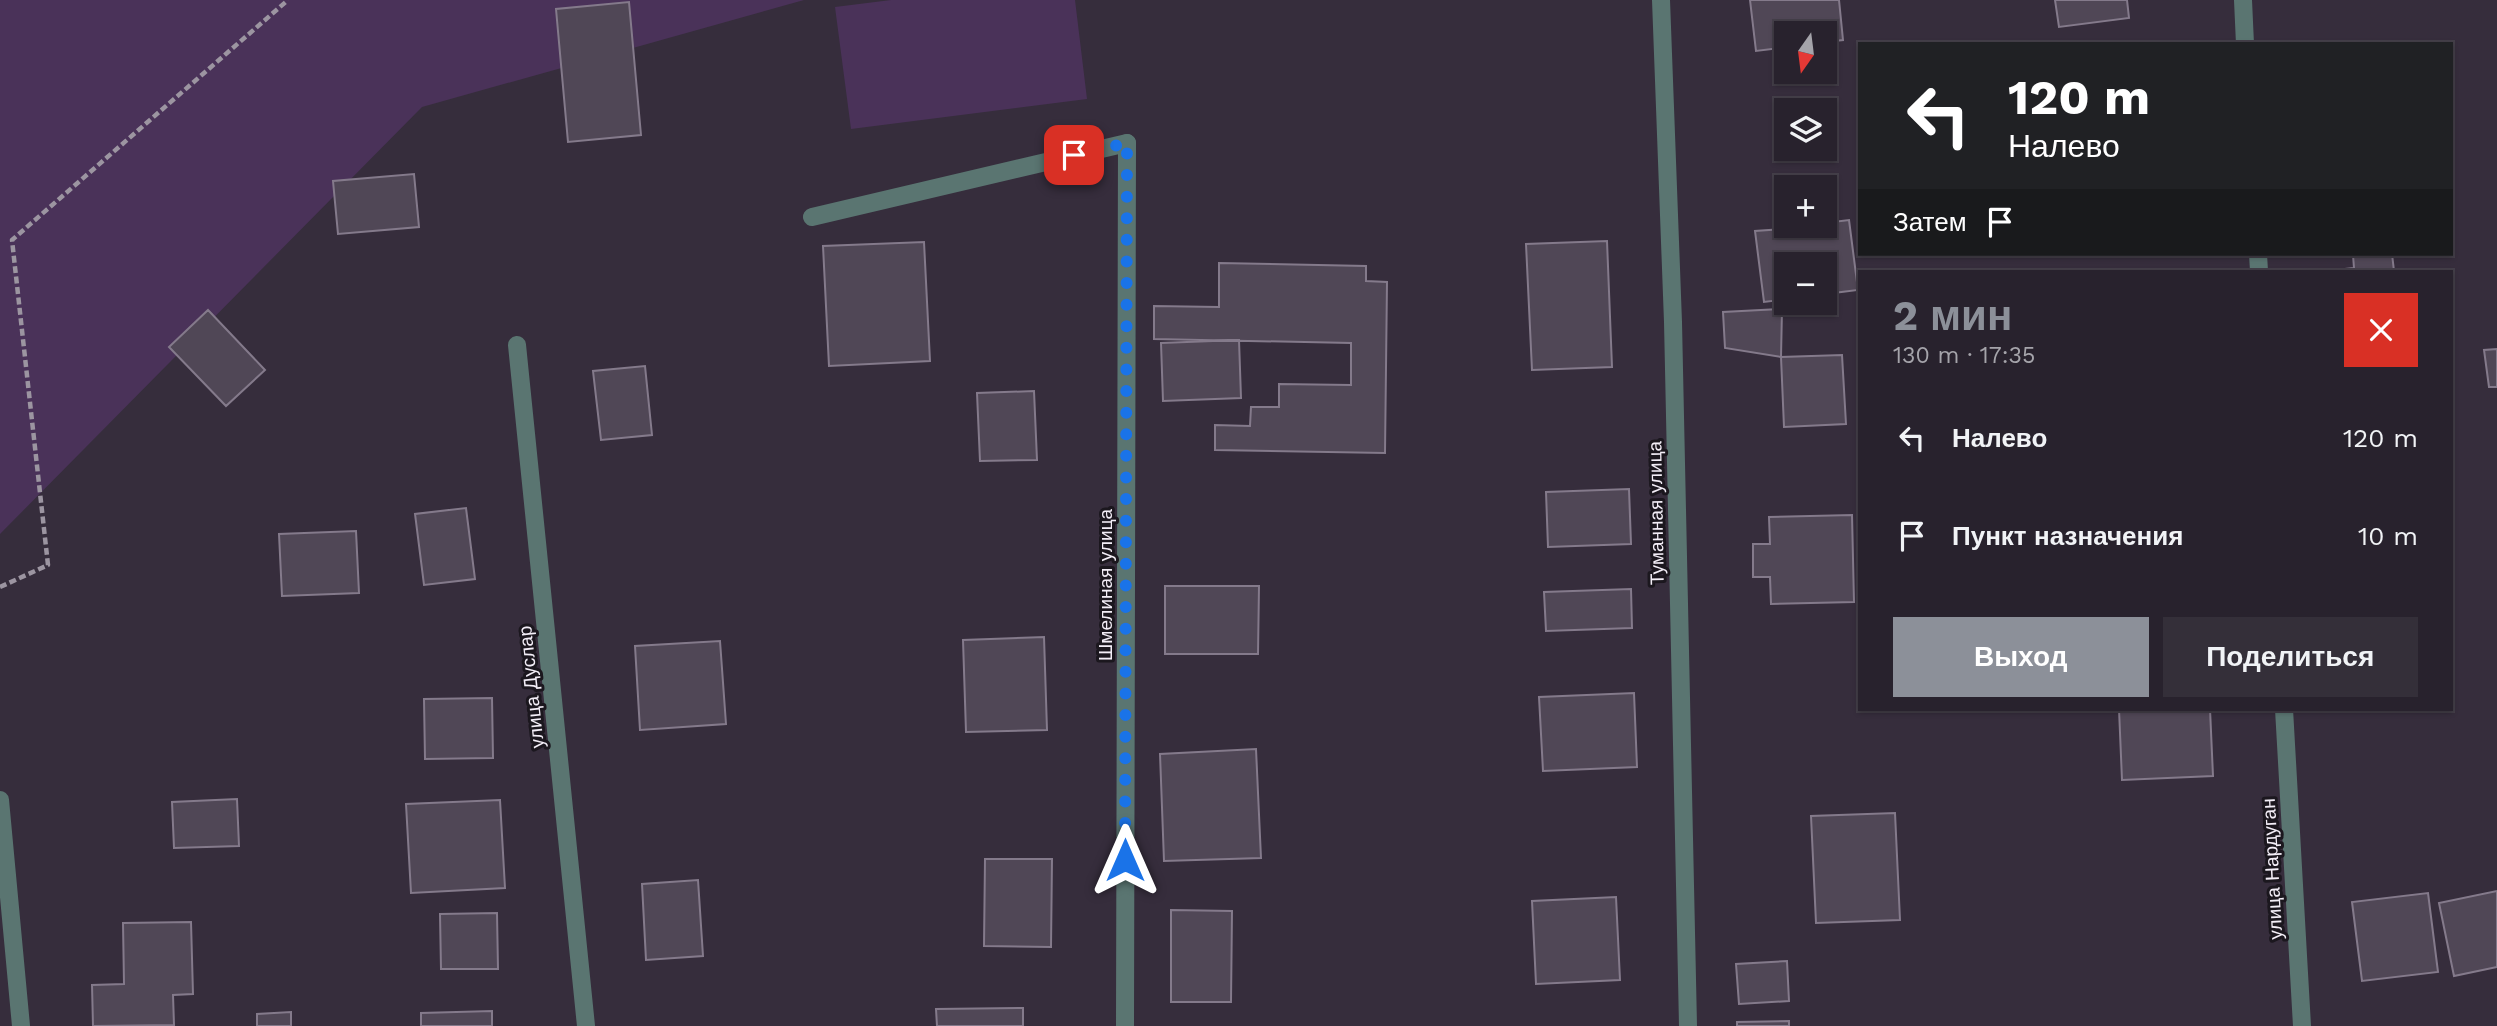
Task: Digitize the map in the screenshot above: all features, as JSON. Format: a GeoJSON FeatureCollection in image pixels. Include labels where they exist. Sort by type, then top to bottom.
{"type":"FeatureCollection","features":[{"type":"Feature","properties":{"kind":"street","name":"Туманная улица"},"geometry":{"type":"LineString","coordinates":[[1661,0],[1672,308],[1688,1026]]}},
{"type":"Feature","properties":{"kind":"street"},"geometry":{"type":"LineString","coordinates":[[2243,0],[2245,42]]}},
{"type":"Feature","properties":{"kind":"street","name":"Шмелиная улица"},"geometry":{"type":"LineString","coordinates":[[812,216],[1127,143],[1125,1026]]}},
{"type":"Feature","properties":{"kind":"street","name":"улица Дуслар"},"geometry":{"type":"LineString","coordinates":[[517,345],[586,1026]]}},
{"type":"Feature","properties":{"kind":"street","name":"улица Нардуган"},"geometry":{"type":"LineString","coordinates":[[2284,711],[2302,1026]]}},
{"type":"Feature","properties":{"kind":"street"},"geometry":{"type":"LineString","coordinates":[[0,800],[21,1026]]}},
{"type":"Feature","properties":{"kind":"path"},"geometry":{"type":"LineString","coordinates":[[0,587],[48,565],[12,240],[288,0]]}},
{"type":"Feature","properties":{"kind":"shaded area"},"geometry":{"type":"Polygon","coordinates":[[[0,0],[804,0],[422,107],[0,534],[0,0]]]}},
{"type":"Feature","properties":{"kind":"shaded area"},"geometry":{"type":"Polygon","coordinates":[[[891,0],[1075,0],[1087,99],[851,129],[835,7],[891,0]]]}},
{"type":"Feature","properties":{"kind":"building"},"geometry":{"type":"Polygon","coordinates":[[[1750,0],[1839,0],[1843,40],[1838,41],[1838,21],[1774,21],[1774,49],[1756,51],[1750,0]]]}},
{"type":"Feature","properties":{"kind":"building"},"geometry":{"type":"Polygon","coordinates":[[[2055,0],[2127,0],[2129,18],[2059,27],[2055,0]]]}},
{"type":"Feature","properties":{"kind":"building"},"geometry":{"type":"Polygon","coordinates":[[[629,2],[641,135],[568,142],[556,9],[629,2]]]}},
{"type":"Feature","properties":{"kind":"building"},"geometry":{"type":"Polygon","coordinates":[[[414,174],[419,227],[338,234],[333,181],[414,174]]]}},
{"type":"Feature","properties":{"kind":"building"},"geometry":{"type":"Polygon","coordinates":[[[1849,220],[1858,290],[1837,293],[1837,252],[1774,252],[1774,301],[1764,302],[1755,231],[1774,230],[1774,238],[1837,238],[1837,222],[1849,220]]]}},
{"type":"Feature","properties":{"kind":"building"},"geometry":{"type":"Polygon","coordinates":[[[1607,241],[1612,367],[1532,370],[1526,244],[1607,241]]]}},
{"type":"Feature","properties":{"kind":"building"},"geometry":{"type":"Polygon","coordinates":[[[924,242],[930,361],[829,366],[823,246],[924,242]]]}},
{"type":"Feature","properties":{"kind":"building"},"geometry":{"type":"Polygon","coordinates":[[[2353,256],[2392,256],[2394,270],[2335,270],[2354,268],[2353,256]]]}},
{"type":"Feature","properties":{"kind":"building"},"geometry":{"type":"Polygon","coordinates":[[[1219,263],[1366,266],[1366,281],[1387,282],[1385,453],[1215,450],[1215,425],[1250,426],[1251,407],[1279,407],[1279,384],[1351,385],[1351,343],[1154,339],[1154,306],[1219,307],[1219,263]]]}},
{"type":"Feature","properties":{"kind":"building"},"geometry":{"type":"Polygon","coordinates":[[[1774,309],[1774,315],[1782,315],[1781,357],[1725,348],[1723,312],[1774,309]]]}},
{"type":"Feature","properties":{"kind":"building"},"geometry":{"type":"Polygon","coordinates":[[[208,310],[265,370],[226,406],[169,347],[208,310]]]}},
{"type":"Feature","properties":{"kind":"building"},"geometry":{"type":"Polygon","coordinates":[[[1239,340],[1241,398],[1163,401],[1161,343],[1239,340]]]}},
{"type":"Feature","properties":{"kind":"building"},"geometry":{"type":"Polygon","coordinates":[[[2497,349],[2497,387],[2489,387],[2484,350],[2497,349]]]}},
{"type":"Feature","properties":{"kind":"building"},"geometry":{"type":"Polygon","coordinates":[[[1842,355],[1846,424],[1784,427],[1781,357],[1842,355]]]}},
{"type":"Feature","properties":{"kind":"building"},"geometry":{"type":"Polygon","coordinates":[[[645,366],[652,435],[601,440],[593,371],[645,366]]]}},
{"type":"Feature","properties":{"kind":"building"},"geometry":{"type":"Polygon","coordinates":[[[1034,391],[1037,460],[980,461],[977,393],[1034,391]]]}},
{"type":"Feature","properties":{"kind":"building"},"geometry":{"type":"Polygon","coordinates":[[[1629,489],[1631,544],[1548,547],[1546,492],[1629,489]]]}},
{"type":"Feature","properties":{"kind":"building"},"geometry":{"type":"Polygon","coordinates":[[[466,508],[475,579],[424,585],[415,514],[466,508]]]}},
{"type":"Feature","properties":{"kind":"building"},"geometry":{"type":"Polygon","coordinates":[[[1852,515],[1854,602],[1771,604],[1770,577],[1753,577],[1753,544],[1770,544],[1769,517],[1852,515]]]}},
{"type":"Feature","properties":{"kind":"building"},"geometry":{"type":"Polygon","coordinates":[[[356,531],[359,593],[282,596],[279,534],[356,531]]]}},
{"type":"Feature","properties":{"kind":"building"},"geometry":{"type":"Polygon","coordinates":[[[1165,586],[1259,586],[1258,654],[1165,654],[1165,586]]]}},
{"type":"Feature","properties":{"kind":"building"},"geometry":{"type":"Polygon","coordinates":[[[1631,589],[1632,628],[1546,631],[1544,592],[1631,589]]]}},
{"type":"Feature","properties":{"kind":"building"},"geometry":{"type":"Polygon","coordinates":[[[1044,637],[1047,730],[966,732],[963,640],[1044,637]]]}},
{"type":"Feature","properties":{"kind":"building"},"geometry":{"type":"Polygon","coordinates":[[[720,641],[726,724],[640,730],[635,646],[720,641]]]}},
{"type":"Feature","properties":{"kind":"building"},"geometry":{"type":"Polygon","coordinates":[[[1634,693],[1637,767],[1543,771],[1539,697],[1634,693]]]}},
{"type":"Feature","properties":{"kind":"building"},"geometry":{"type":"Polygon","coordinates":[[[492,698],[493,758],[425,759],[424,699],[492,698]]]}},
{"type":"Feature","properties":{"kind":"building"},"geometry":{"type":"Polygon","coordinates":[[[2119,711],[2210,711],[2213,776],[2122,780],[2119,711]]]}},
{"type":"Feature","properties":{"kind":"building"},"geometry":{"type":"Polygon","coordinates":[[[1256,749],[1261,858],[1164,861],[1160,754],[1256,749]]]}},
{"type":"Feature","properties":{"kind":"building"},"geometry":{"type":"Polygon","coordinates":[[[237,799],[239,846],[174,848],[172,802],[237,799]]]}},
{"type":"Feature","properties":{"kind":"building"},"geometry":{"type":"Polygon","coordinates":[[[500,800],[505,888],[411,893],[406,804],[500,800]]]}},
{"type":"Feature","properties":{"kind":"building"},"geometry":{"type":"Polygon","coordinates":[[[1895,813],[1900,920],[1816,923],[1811,816],[1895,813]]]}},
{"type":"Feature","properties":{"kind":"building"},"geometry":{"type":"Polygon","coordinates":[[[985,859],[1052,859],[1051,947],[984,946],[985,859]]]}},
{"type":"Feature","properties":{"kind":"building"},"geometry":{"type":"Polygon","coordinates":[[[698,880],[703,956],[646,960],[642,884],[698,880]]]}},
{"type":"Feature","properties":{"kind":"building"},"geometry":{"type":"Polygon","coordinates":[[[2497,891],[2497,967],[2454,976],[2439,903],[2497,891]]]}},
{"type":"Feature","properties":{"kind":"building"},"geometry":{"type":"Polygon","coordinates":[[[2428,893],[2438,972],[2362,981],[2352,902],[2428,893]]]}},
{"type":"Feature","properties":{"kind":"building"},"geometry":{"type":"Polygon","coordinates":[[[1616,897],[1620,980],[1536,984],[1532,901],[1616,897]]]}},
{"type":"Feature","properties":{"kind":"building"},"geometry":{"type":"Polygon","coordinates":[[[1171,910],[1232,911],[1231,1002],[1171,1002],[1171,910]]]}},
{"type":"Feature","properties":{"kind":"building"},"geometry":{"type":"Polygon","coordinates":[[[497,913],[498,969],[441,969],[440,914],[497,913]]]}},
{"type":"Feature","properties":{"kind":"building"},"geometry":{"type":"Polygon","coordinates":[[[191,922],[193,994],[173,995],[174,1025],[93,1026],[92,985],[124,984],[123,923],[191,922]]]}},
{"type":"Feature","properties":{"kind":"building"},"geometry":{"type":"Polygon","coordinates":[[[1787,961],[1789,1001],[1739,1004],[1736,964],[1787,961]]]}},
{"type":"Feature","properties":{"kind":"building"},"geometry":{"type":"Polygon","coordinates":[[[1023,1008],[1023,1026],[937,1026],[936,1009],[1023,1008]]]}},
{"type":"Feature","properties":{"kind":"building"},"geometry":{"type":"Polygon","coordinates":[[[492,1011],[492,1026],[421,1026],[421,1013],[492,1011]]]}},
{"type":"Feature","properties":{"kind":"building"},"geometry":{"type":"Polygon","coordinates":[[[291,1012],[291,1026],[257,1026],[257,1014],[291,1012]]]}},
{"type":"Feature","properties":{"kind":"building"},"geometry":{"type":"Polygon","coordinates":[[[1789,1021],[1789,1026],[1737,1026],[1737,1022],[1789,1021]]]}},
{"type":"Feature","properties":{"kind":"route"},"geometry":{"type":"LineString","coordinates":[[1074,155],[1127,143],[1125,860]]}}]}
